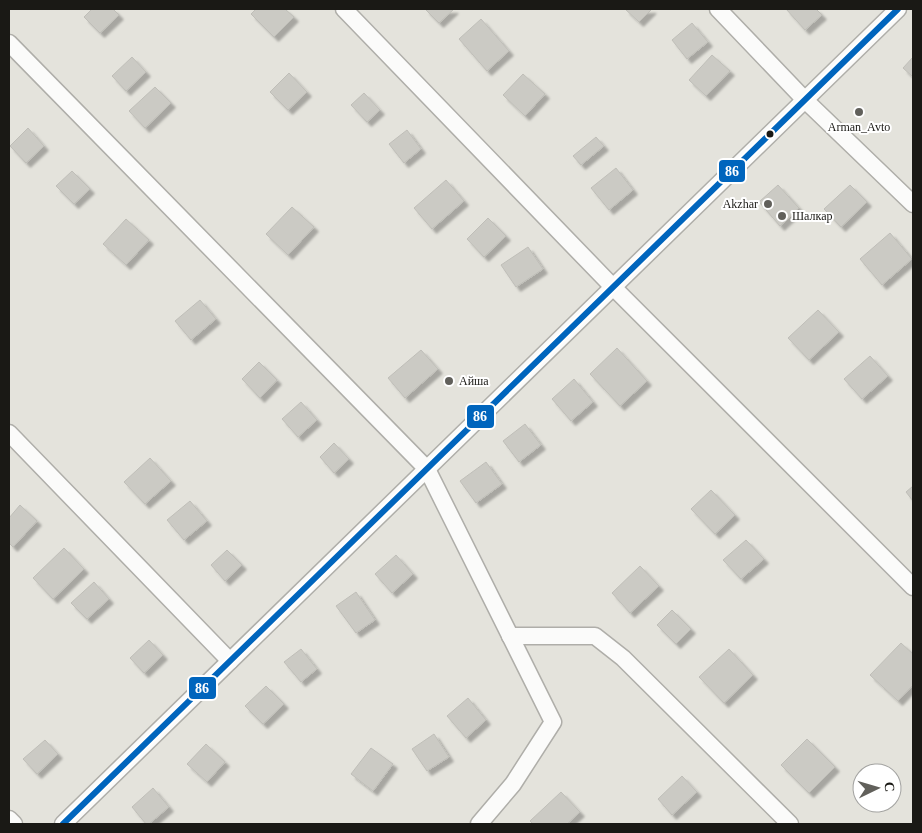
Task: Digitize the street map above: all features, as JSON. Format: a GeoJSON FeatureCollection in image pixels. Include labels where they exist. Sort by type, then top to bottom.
{"type":"FeatureCollection","features":[{"type":"Feature","properties":{"kind":"street"},"geometry":{"type":"LineString","coordinates":[[344,9],[614,287],[913,587]]}},
{"type":"Feature","properties":{"kind":"street"},"geometry":{"type":"LineString","coordinates":[[718,9],[805,100],[913,204]]}},
{"type":"Feature","properties":{"kind":"street"},"geometry":{"type":"LineString","coordinates":[[63,824],[898,9]]}},
{"type":"Feature","properties":{"kind":"street"},"geometry":{"type":"LineString","coordinates":[[9,43],[426,469],[553,722],[513,784],[479,824]]}},
{"type":"Feature","properties":{"kind":"street"},"geometry":{"type":"LineString","coordinates":[[9,432],[230,661]]}},
{"type":"Feature","properties":{"kind":"street"},"geometry":{"type":"LineString","coordinates":[[510,636],[595,636],[623,658],[790,824]]}},
{"type":"Feature","properties":{"kind":"street"},"geometry":{"type":"LineString","coordinates":[[9,819],[14,824]]}},
{"type":"Feature","properties":{"kind":"building"},"geometry":{"type":"Polygon","coordinates":[[[92,9],[113,9],[119,15],[100,33],[84,17],[92,9]]]}},
{"type":"Feature","properties":{"kind":"building"},"geometry":{"type":"Polygon","coordinates":[[[256,9],[285,9],[294,17],[274,37],[251,14],[256,9]]]}},
{"type":"Feature","properties":{"kind":"building"},"geometry":{"type":"Polygon","coordinates":[[[425,9],[454,9],[439,23],[425,9]]]}},
{"type":"Feature","properties":{"kind":"building"},"geometry":{"type":"Polygon","coordinates":[[[625,9],[652,9],[639,22],[625,9]]]}},
{"type":"Feature","properties":{"kind":"building"},"geometry":{"type":"Polygon","coordinates":[[[786,9],[816,9],[822,15],[805,30],[786,9]]]}},
{"type":"Feature","properties":{"kind":"building"},"geometry":{"type":"Polygon","coordinates":[[[481,19],[509,51],[487,71],[459,39],[481,19]]]}},
{"type":"Feature","properties":{"kind":"building"},"geometry":{"type":"Polygon","coordinates":[[[692,23],[708,42],[687,59],[672,40],[692,23]]]}},
{"type":"Feature","properties":{"kind":"building"},"geometry":{"type":"Polygon","coordinates":[[[712,55],[730,71],[706,96],[689,80],[712,55]]]}},
{"type":"Feature","properties":{"kind":"building"},"geometry":{"type":"Polygon","coordinates":[[[132,57],[146,72],[126,91],[112,76],[132,57]]]}},
{"type":"Feature","properties":{"kind":"building"},"geometry":{"type":"Polygon","coordinates":[[[913,57],[913,77],[903,68],[913,57]]]}},
{"type":"Feature","properties":{"kind":"building"},"geometry":{"type":"Polygon","coordinates":[[[289,73],[307,92],[288,110],[270,92],[289,73]]]}},
{"type":"Feature","properties":{"kind":"building"},"geometry":{"type":"Polygon","coordinates":[[[523,74],[545,94],[525,116],[503,95],[523,74]]]}},
{"type":"Feature","properties":{"kind":"building"},"geometry":{"type":"Polygon","coordinates":[[[155,87],[171,103],[145,128],[129,111],[155,87]]]}},
{"type":"Feature","properties":{"kind":"building"},"geometry":{"type":"Polygon","coordinates":[[[364,93],[380,110],[367,122],[351,105],[364,93]]]}},
{"type":"Feature","properties":{"kind":"building"},"geometry":{"type":"Polygon","coordinates":[[[28,128],[44,146],[26,163],[10,146],[28,128]]]}},
{"type":"Feature","properties":{"kind":"building"},"geometry":{"type":"Polygon","coordinates":[[[407,130],[421,149],[404,163],[389,144],[407,130]]]}},
{"type":"Feature","properties":{"kind":"building"},"geometry":{"type":"Polygon","coordinates":[[[596,137],[604,146],[581,165],[573,156],[596,137]]]}},
{"type":"Feature","properties":{"kind":"building"},"geometry":{"type":"Polygon","coordinates":[[[616,168],[633,190],[609,210],[591,188],[616,168]]]}},
{"type":"Feature","properties":{"kind":"building"},"geometry":{"type":"Polygon","coordinates":[[[72,171],[90,189],[74,204],[56,186],[72,171]]]}},
{"type":"Feature","properties":{"kind":"building"},"geometry":{"type":"Polygon","coordinates":[[[446,180],[464,201],[432,229],[414,208],[446,180]]]}},
{"type":"Feature","properties":{"kind":"building"},"geometry":{"type":"Polygon","coordinates":[[[778,185],[799,208],[780,226],[759,202],[778,185]]]}},
{"type":"Feature","properties":{"kind":"building"},"geometry":{"type":"Polygon","coordinates":[[[850,185],[867,202],[841,227],[824,209],[850,185]]]}},
{"type":"Feature","properties":{"kind":"building"},"geometry":{"type":"Polygon","coordinates":[[[292,207],[314,227],[288,255],[266,234],[292,207]]]}},
{"type":"Feature","properties":{"kind":"building"},"geometry":{"type":"Polygon","coordinates":[[[488,218],[506,236],[484,257],[467,239],[488,218]]]}},
{"type":"Feature","properties":{"kind":"building"},"geometry":{"type":"Polygon","coordinates":[[[126,219],[149,240],[126,265],[103,244],[126,219]]]}},
{"type":"Feature","properties":{"kind":"building"},"geometry":{"type":"Polygon","coordinates":[[[890,233],[912,259],[882,285],[860,259],[890,233]]]}},
{"type":"Feature","properties":{"kind":"building"},"geometry":{"type":"Polygon","coordinates":[[[528,247],[543,269],[516,287],[501,265],[528,247]]]}},
{"type":"Feature","properties":{"kind":"building"},"geometry":{"type":"Polygon","coordinates":[[[200,300],[216,319],[191,340],[175,321],[200,300]]]}},
{"type":"Feature","properties":{"kind":"building"},"geometry":{"type":"Polygon","coordinates":[[[818,310],[839,332],[809,360],[788,338],[818,310]]]}},
{"type":"Feature","properties":{"kind":"building"},"geometry":{"type":"Polygon","coordinates":[[[617,348],[647,381],[620,406],[590,374],[617,348]]]}},
{"type":"Feature","properties":{"kind":"building"},"geometry":{"type":"Polygon","coordinates":[[[421,350],[438,369],[405,398],[388,378],[421,350]]]}},
{"type":"Feature","properties":{"kind":"building"},"geometry":{"type":"Polygon","coordinates":[[[870,356],[888,376],[862,399],[844,379],[870,356]]]}},
{"type":"Feature","properties":{"kind":"building"},"geometry":{"type":"Polygon","coordinates":[[[259,362],[277,380],[260,398],[242,379],[259,362]]]}},
{"type":"Feature","properties":{"kind":"building"},"geometry":{"type":"Polygon","coordinates":[[[574,379],[593,402],[571,421],[552,399],[574,379]]]}},
{"type":"Feature","properties":{"kind":"building"},"geometry":{"type":"Polygon","coordinates":[[[301,402],[317,420],[298,437],[282,419],[301,402]]]}},
{"type":"Feature","properties":{"kind":"building"},"geometry":{"type":"Polygon","coordinates":[[[525,424],[541,445],[519,462],[503,441],[525,424]]]}},
{"type":"Feature","properties":{"kind":"building"},"geometry":{"type":"Polygon","coordinates":[[[334,443],[349,459],[334,473],[320,457],[334,443]]]}},
{"type":"Feature","properties":{"kind":"building"},"geometry":{"type":"Polygon","coordinates":[[[150,458],[171,481],[145,504],[124,482],[150,458]]]}},
{"type":"Feature","properties":{"kind":"building"},"geometry":{"type":"Polygon","coordinates":[[[486,462],[502,484],[476,503],[460,481],[486,462]]]}},
{"type":"Feature","properties":{"kind":"building"},"geometry":{"type":"Polygon","coordinates":[[[913,486],[913,501],[906,492],[913,486]]]}},
{"type":"Feature","properties":{"kind":"building"},"geometry":{"type":"Polygon","coordinates":[[[711,490],[735,515],[715,534],[691,509],[711,490]]]}},
{"type":"Feature","properties":{"kind":"building"},"geometry":{"type":"Polygon","coordinates":[[[190,501],[207,521],[184,540],[167,520],[190,501]]]}},
{"type":"Feature","properties":{"kind":"building"},"geometry":{"type":"Polygon","coordinates":[[[20,505],[37,521],[13,547],[9,543],[9,518],[20,505]]]}},
{"type":"Feature","properties":{"kind":"building"},"geometry":{"type":"Polygon","coordinates":[[[746,540],[764,559],[741,579],[723,560],[746,540]]]}},
{"type":"Feature","properties":{"kind":"building"},"geometry":{"type":"Polygon","coordinates":[[[64,548],[84,569],[53,599],[33,578],[64,548]]]}},
{"type":"Feature","properties":{"kind":"building"},"geometry":{"type":"Polygon","coordinates":[[[227,550],[242,565],[225,581],[211,565],[227,550]]]}},
{"type":"Feature","properties":{"kind":"building"},"geometry":{"type":"Polygon","coordinates":[[[396,555],[413,574],[392,593],[375,574],[396,555]]]}},
{"type":"Feature","properties":{"kind":"building"},"geometry":{"type":"Polygon","coordinates":[[[640,566],[659,586],[630,613],[612,593],[640,566]]]}},
{"type":"Feature","properties":{"kind":"building"},"geometry":{"type":"Polygon","coordinates":[[[94,582],[109,599],[87,619],[71,603],[94,582]]]}},
{"type":"Feature","properties":{"kind":"building"},"geometry":{"type":"Polygon","coordinates":[[[356,592],[375,620],[356,633],[336,606],[356,592]]]}},
{"type":"Feature","properties":{"kind":"building"},"geometry":{"type":"Polygon","coordinates":[[[672,610],[691,629],[676,644],[657,625],[672,610]]]}},
{"type":"Feature","properties":{"kind":"building"},"geometry":{"type":"Polygon","coordinates":[[[149,640],[163,655],[144,673],[130,658],[149,640]]]}},
{"type":"Feature","properties":{"kind":"building"},"geometry":{"type":"Polygon","coordinates":[[[901,643],[913,654],[913,685],[898,701],[870,675],[901,643]]]}},
{"type":"Feature","properties":{"kind":"building"},"geometry":{"type":"Polygon","coordinates":[[[301,649],[317,669],[301,682],[284,662],[301,649]]]}},
{"type":"Feature","properties":{"kind":"building"},"geometry":{"type":"Polygon","coordinates":[[[729,649],[753,675],[724,703],[699,677],[729,649]]]}},
{"type":"Feature","properties":{"kind":"building"},"geometry":{"type":"Polygon","coordinates":[[[266,686],[284,704],[263,724],[245,706],[266,686]]]}},
{"type":"Feature","properties":{"kind":"building"},"geometry":{"type":"Polygon","coordinates":[[[468,698],[486,720],[466,738],[447,716],[468,698]]]}},
{"type":"Feature","properties":{"kind":"building"},"geometry":{"type":"Polygon","coordinates":[[[434,734],[449,757],[427,771],[412,749],[434,734]]]}},
{"type":"Feature","properties":{"kind":"building"},"geometry":{"type":"Polygon","coordinates":[[[807,739],[835,767],[809,793],[781,765],[807,739]]]}},
{"type":"Feature","properties":{"kind":"building"},"geometry":{"type":"Polygon","coordinates":[[[45,740],[58,754],[37,774],[23,759],[45,740]]]}},
{"type":"Feature","properties":{"kind":"building"},"geometry":{"type":"Polygon","coordinates":[[[206,744],[225,762],[207,782],[187,764],[206,744]]]}},
{"type":"Feature","properties":{"kind":"building"},"geometry":{"type":"Polygon","coordinates":[[[371,748],[393,764],[373,791],[351,774],[371,748]]]}},
{"type":"Feature","properties":{"kind":"building"},"geometry":{"type":"Polygon","coordinates":[[[682,776],[697,792],[672,815],[658,799],[682,776]]]}},
{"type":"Feature","properties":{"kind":"building"},"geometry":{"type":"Polygon","coordinates":[[[153,788],[169,807],[149,824],[146,824],[132,807],[153,788]]]}},
{"type":"Feature","properties":{"kind":"building"},"geometry":{"type":"Polygon","coordinates":[[[561,792],[580,812],[567,824],[533,824],[530,821],[561,792]]]}},
{"type":"Feature","properties":{"kind":"transit line","name":"86"},"geometry":{"type":"LineString","coordinates":[[63,824],[898,9]]}},
{"type":"Feature","properties":{"kind":"place","name":"Arman_Avto"},"geometry":{"type":"Point","coordinates":[859,112]}},
{"type":"Feature","properties":{"kind":"place","name":"Akzhar"},"geometry":{"type":"Point","coordinates":[768,204]}},
{"type":"Feature","properties":{"kind":"place","name":"Шалкар"},"geometry":{"type":"Point","coordinates":[782,216]}},
{"type":"Feature","properties":{"kind":"place","name":"Айша"},"geometry":{"type":"Point","coordinates":[449,381]}}]}
